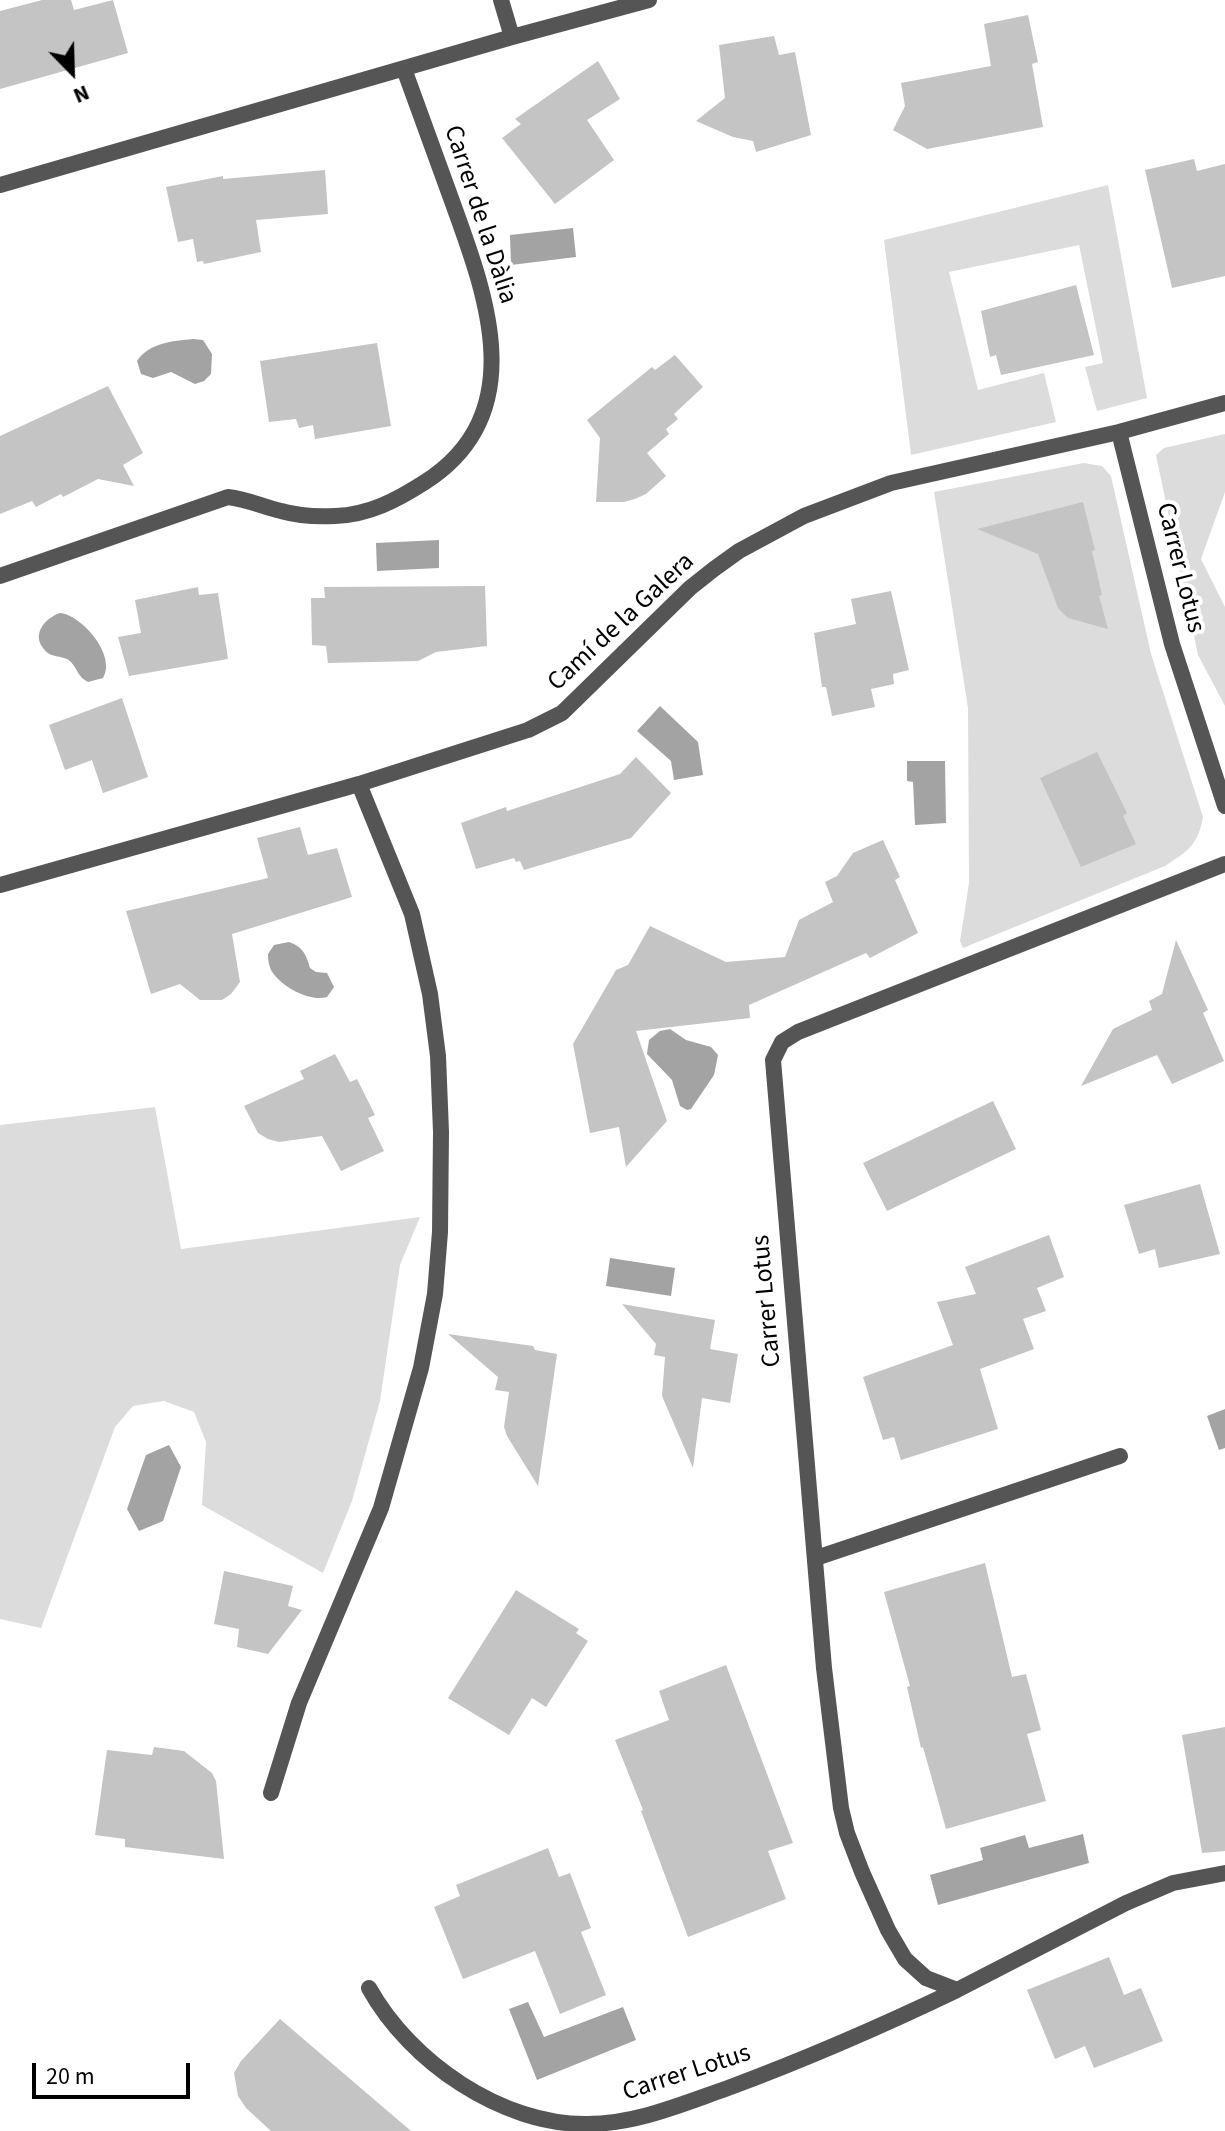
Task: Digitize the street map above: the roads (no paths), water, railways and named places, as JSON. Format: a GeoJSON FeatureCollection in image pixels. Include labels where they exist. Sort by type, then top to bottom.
{"type":"FeatureCollection","features":[{"type":"Feature","properties":{"kind":"street"},"geometry":{"type":"LineString","coordinates":[[501,0],[512,37]]}},
{"type":"Feature","properties":{"kind":"street"},"geometry":{"type":"LineString","coordinates":[[0,185],[649,0]]}},
{"type":"Feature","properties":{"kind":"street","name":"Carrer de la Dàlia"},"geometry":{"type":"LineString","coordinates":[[0,576],[228,497],[311,516],[364,513],[420,485],[462,453],[483,415],[490,382],[493,349],[486,302],[472,254],[404,69]]}},
{"type":"Feature","properties":{"kind":"street","name":"Camí de la Galera"},"geometry":{"type":"LineString","coordinates":[[0,885],[359,784],[528,730],[562,713],[690,588],[714,569],[750,545],[804,516],[891,483],[1119,432],[1225,403]]}},
{"type":"Feature","properties":{"kind":"street","name":"Carrer Lotus"},"geometry":{"type":"LineString","coordinates":[[1119,432],[1172,644],[1225,806]]}},
{"type":"Feature","properties":{"kind":"street"},"geometry":{"type":"LineString","coordinates":[[271,1793],[299,1703],[381,1508],[421,1368],[435,1294],[440,1232],[441,1132],[438,1056],[430,994],[412,914],[359,784]]}},
{"type":"Feature","properties":{"kind":"street","name":"Carrer Lotus"},"geometry":{"type":"LineString","coordinates":[[957,1990],[926,1978],[905,1959],[888,1930],[847,1833],[824,1668],[773,1060],[782,1042],[798,1032],[1225,864]]}},
{"type":"Feature","properties":{"kind":"street"},"geometry":{"type":"LineString","coordinates":[[816,1558],[1120,1456]]}},
{"type":"Feature","properties":{"kind":"street","name":"Carrer Lotus"},"geometry":{"type":"LineString","coordinates":[[369,1988],[397,2028],[441,2070],[466,2087],[520,2113],[548,2121],[586,2124],[627,2121],[682,2105],[837,2045],[957,1990],[1126,1903],[1173,1883],[1225,1873]]}}]}
